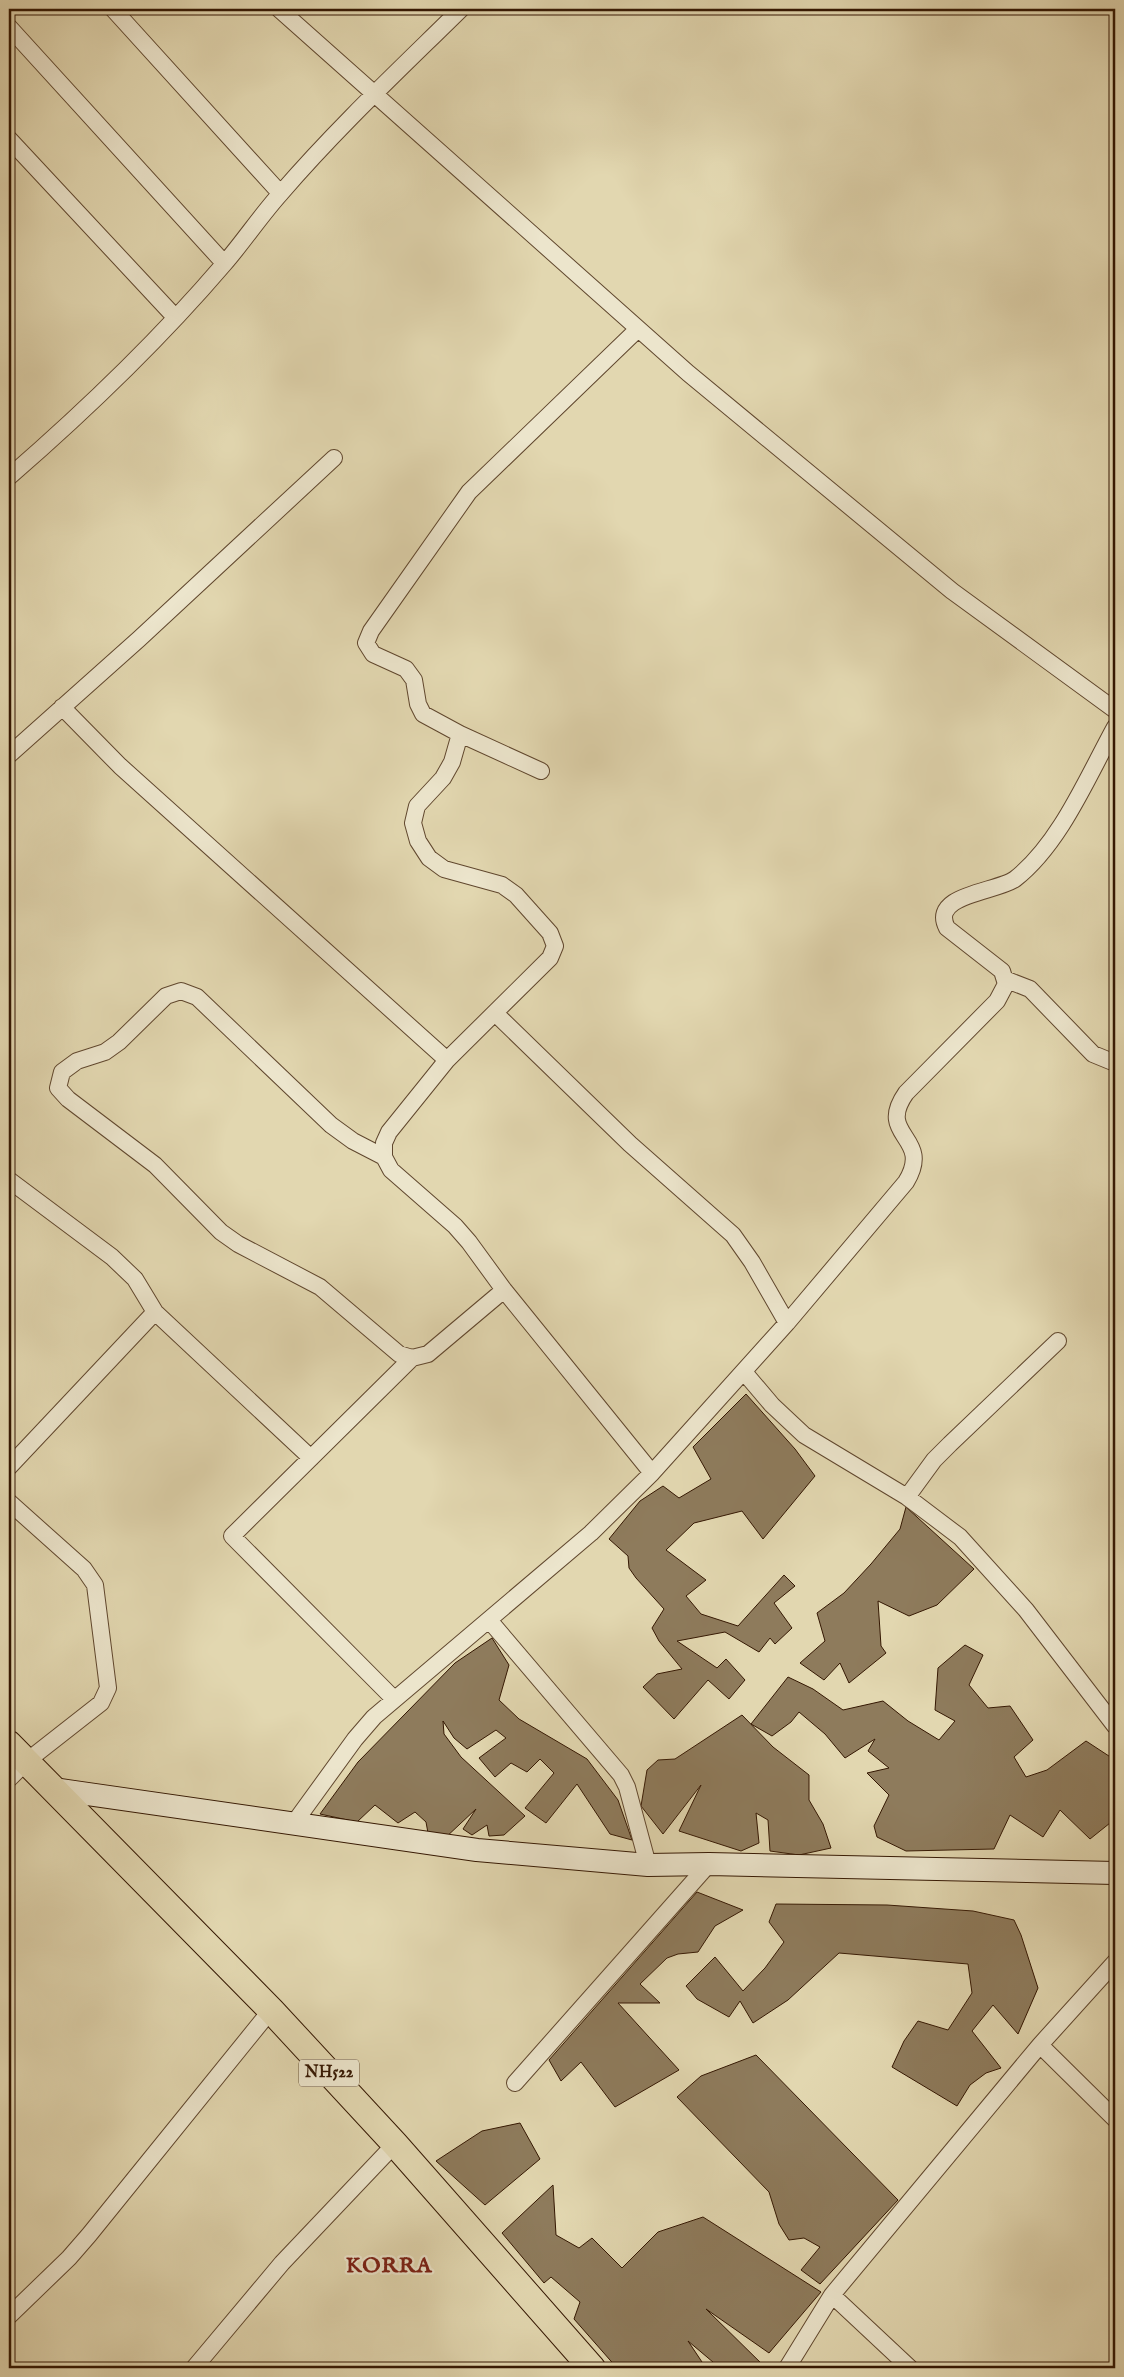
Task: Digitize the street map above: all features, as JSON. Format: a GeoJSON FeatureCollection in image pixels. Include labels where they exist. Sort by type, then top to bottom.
{"type":"FeatureCollection","features":[{"type":"Feature","properties":{"kind":"highway","name":"NH522"},"geometry":{"type":"LineString","coordinates":[[15,1761],[53,1789],[271,2010],[394,2144],[592,2368]]}},
{"type":"Feature","properties":{"kind":"main road"},"geometry":{"type":"LineString","coordinates":[[53,1789],[477,1850],[648,1865],[709,1864],[1115,1873]]}},
{"type":"Feature","properties":{"kind":"street"},"geometry":{"type":"LineString","coordinates":[[113,9],[280,193]]}},
{"type":"Feature","properties":{"kind":"street"},"geometry":{"type":"LineString","coordinates":[[279,9],[375,92],[688,373],[952,591],[1115,710]]}},
{"type":"Feature","properties":{"kind":"street"},"geometry":{"type":"LineString","coordinates":[[9,477],[58,434],[175,318],[224,264],[280,193],[375,92],[461,9]]}},
{"type":"Feature","properties":{"kind":"street"},"geometry":{"type":"LineString","coordinates":[[9,27],[224,264]]}},
{"type":"Feature","properties":{"kind":"street"},"geometry":{"type":"LineString","coordinates":[[9,139],[175,318]]}},
{"type":"Feature","properties":{"kind":"street"},"geometry":{"type":"LineString","coordinates":[[542,771],[460,734],[423,714],[418,704],[414,680],[406,669],[373,654],[366,643],[370,631],[469,492],[638,329]]}},
{"type":"Feature","properties":{"kind":"street"},"geometry":{"type":"LineString","coordinates":[[9,755],[139,639],[334,458]]}},
{"type":"Feature","properties":{"kind":"street"},"geometry":{"type":"LineString","coordinates":[[62,707],[120,766],[447,1060]]}},
{"type":"Feature","properties":{"kind":"street"},"geometry":{"type":"LineString","coordinates":[[1115,727],[1058,829],[1030,865],[1012,882],[1000,888],[954,901],[946,912],[944,922],[947,928],[995,964],[1007,980],[1030,989],[1093,1054],[1115,1063]]}},
{"type":"Feature","properties":{"kind":"street"},"geometry":{"type":"LineString","coordinates":[[460,734],[452,762],[442,778],[417,806],[413,823],[418,841],[429,858],[444,869],[502,885],[516,895],[550,933],[555,946],[550,958],[447,1060],[389,1132],[384,1143],[384,1157],[391,1170],[455,1226],[470,1242],[504,1290],[652,1473]]}},
{"type":"Feature","properties":{"kind":"street"},"geometry":{"type":"LineString","coordinates":[[294,1823],[354,1739],[394,1699],[591,1533],[652,1473],[787,1323],[911,1172],[915,1160],[914,1154],[895,1118],[900,1101],[997,1001],[1005,989],[1007,980]]}},
{"type":"Feature","properties":{"kind":"street"},"geometry":{"type":"LineString","coordinates":[[384,1157],[353,1141],[332,1125],[197,997],[181,992],[166,996],[119,1042],[105,1052],[77,1061],[62,1072],[58,1088],[68,1099],[155,1165],[221,1232],[238,1244],[320,1287],[399,1354],[412,1358]]}},
{"type":"Feature","properties":{"kind":"street"},"geometry":{"type":"LineString","coordinates":[[495,1013],[630,1144],[733,1235],[752,1262],[787,1323]]}},
{"type":"Feature","properties":{"kind":"street"},"geometry":{"type":"LineString","coordinates":[[9,1180],[112,1258],[135,1279],[155,1312],[311,1458]]}},
{"type":"Feature","properties":{"kind":"street"},"geometry":{"type":"LineString","coordinates":[[394,1699],[232,1536],[412,1358],[428,1354],[504,1290]]}},
{"type":"Feature","properties":{"kind":"street"},"geometry":{"type":"LineString","coordinates":[[9,1467],[155,1312]]}},
{"type":"Feature","properties":{"kind":"street"},"geometry":{"type":"LineString","coordinates":[[907,1497],[934,1460],[1058,1341]]}},
{"type":"Feature","properties":{"kind":"street"},"geometry":{"type":"LineString","coordinates":[[744,1372],[772,1405],[804,1435],[907,1497],[960,1537],[1026,1610],[1115,1726]]}},
{"type":"Feature","properties":{"kind":"street"},"geometry":{"type":"LineString","coordinates":[[9,1502],[84,1569],[95,1585],[108,1688],[102,1702],[15,1761]]}},
{"type":"Feature","properties":{"kind":"street"},"geometry":{"type":"LineString","coordinates":[[490,1620],[621,1775],[627,1787],[648,1865]]}},
{"type":"Feature","properties":{"kind":"street"},"geometry":{"type":"LineString","coordinates":[[515,2083],[709,1864]]}},
{"type":"Feature","properties":{"kind":"street"},"geometry":{"type":"LineString","coordinates":[[787,2368],[832,2295],[1040,2045],[1115,1962]]}},
{"type":"Feature","properties":{"kind":"street"},"geometry":{"type":"LineString","coordinates":[[9,2316],[69,2258],[271,2010]]}},
{"type":"Feature","properties":{"kind":"street"},"geometry":{"type":"LineString","coordinates":[[1040,2045],[1115,2119]]}},
{"type":"Feature","properties":{"kind":"street"},"geometry":{"type":"LineString","coordinates":[[194,2368],[282,2263],[394,2144]]}},
{"type":"Feature","properties":{"kind":"street"},"geometry":{"type":"LineString","coordinates":[[832,2295],[910,2368]]}},
{"type":"Feature","properties":{"kind":"building"},"geometry":{"type":"Polygon","coordinates":[[[746,1394],[795,1449],[815,1476],[763,1539],[742,1511],[694,1523],[666,1550],[706,1580],[686,1596],[701,1614],[738,1626],[784,1575],[795,1586],[774,1603],[792,1628],[775,1644],[770,1638],[759,1652],[725,1632],[677,1641],[717,1668],[726,1659],[745,1680],[729,1699],[708,1680],[674,1719],[643,1687],[657,1674],[682,1669],[659,1641],[652,1628],[664,1609],[629,1568],[628,1556],[609,1539],[640,1501],[663,1486],[679,1498],[711,1479],[693,1447],[746,1394]]]}},
{"type":"Feature","properties":{"kind":"building"},"geometry":{"type":"Polygon","coordinates":[[[906,1507],[974,1569],[937,1605],[909,1616],[878,1601],[881,1646],[886,1653],[849,1683],[840,1663],[824,1680],[800,1663],[825,1641],[817,1613],[844,1593],[871,1564],[900,1529],[906,1507]]]}},
{"type":"Feature","properties":{"kind":"building"},"geometry":{"type":"Polygon","coordinates":[[[492,1638],[509,1665],[499,1700],[519,1719],[587,1759],[618,1800],[632,1840],[610,1834],[577,1784],[546,1823],[525,1808],[554,1773],[540,1759],[527,1772],[511,1763],[495,1777],[479,1758],[506,1738],[496,1730],[467,1749],[454,1738],[443,1721],[444,1734],[461,1757],[525,1816],[504,1835],[489,1836],[487,1825],[472,1835],[463,1829],[476,1809],[444,1839],[428,1833],[426,1822],[415,1812],[398,1823],[375,1805],[357,1822],[320,1814],[358,1762],[455,1663],[492,1638]]]}},
{"type":"Feature","properties":{"kind":"building"},"geometry":{"type":"Polygon","coordinates":[[[965,1645],[983,1655],[969,1685],[988,1708],[1010,1706],[1033,1740],[1014,1757],[1026,1777],[1047,1770],[1086,1741],[1115,1760],[1115,1819],[1090,1839],[1060,1810],[1043,1837],[1010,1815],[994,1849],[906,1851],[877,1837],[874,1826],[889,1795],[867,1773],[889,1768],[868,1751],[875,1739],[845,1758],[825,1734],[799,1712],[791,1722],[772,1736],[751,1724],[788,1677],[813,1689],[843,1710],[883,1701],[908,1721],[939,1740],[955,1721],[935,1710],[938,1668],[965,1645]]]}},
{"type":"Feature","properties":{"kind":"building"},"geometry":{"type":"Polygon","coordinates":[[[742,1715],[773,1747],[809,1775],[809,1800],[823,1824],[831,1848],[799,1855],[770,1851],[768,1820],[756,1813],[759,1843],[741,1851],[679,1831],[701,1785],[663,1834],[641,1806],[647,1770],[658,1760],[675,1759],[742,1715]]]}},
{"type":"Feature","properties":{"kind":"building"},"geometry":{"type":"Polygon","coordinates":[[[697,1892],[743,1910],[715,1926],[698,1952],[678,1954],[667,1958],[640,1984],[660,2003],[618,2003],[679,2070],[615,2107],[581,2062],[561,2081],[549,2060],[697,1892]]]}},
{"type":"Feature","properties":{"kind":"building"},"geometry":{"type":"Polygon","coordinates":[[[776,1904],[887,1905],[973,1911],[1014,1920],[1021,1935],[1038,1988],[1018,2034],[993,2005],[972,2031],[1001,2068],[986,2073],[970,2085],[957,2106],[892,2067],[904,2041],[918,2021],[948,2030],[972,1993],[968,1964],[839,1953],[788,2000],[753,2023],[740,2001],[729,2017],[697,1999],[686,1986],[715,1957],[743,1991],[765,1968],[784,1942],[769,1922],[776,1904]]]}},
{"type":"Feature","properties":{"kind":"building"},"geometry":{"type":"Polygon","coordinates":[[[756,2055],[898,2200],[820,2284],[801,2270],[820,2247],[804,2238],[789,2240],[779,2224],[769,2192],[677,2097],[701,2076],[756,2055]]]}},
{"type":"Feature","properties":{"kind":"building"},"geometry":{"type":"Polygon","coordinates":[[[520,2123],[540,2159],[485,2205],[436,2161],[482,2131],[520,2123]]]}},
{"type":"Feature","properties":{"kind":"building"},"geometry":{"type":"Polygon","coordinates":[[[553,2185],[556,2235],[579,2248],[592,2238],[622,2268],[658,2232],[703,2217],[821,2292],[769,2353],[706,2309],[766,2368],[720,2368],[688,2341],[706,2368],[617,2368],[574,2319],[580,2302],[551,2277],[544,2283],[502,2233],[553,2185]]]}},
{"type":"Feature","properties":{"kind":"district","name":"KORRA"},"geometry":{"type":"Point","coordinates":[389,2266]}}]}
